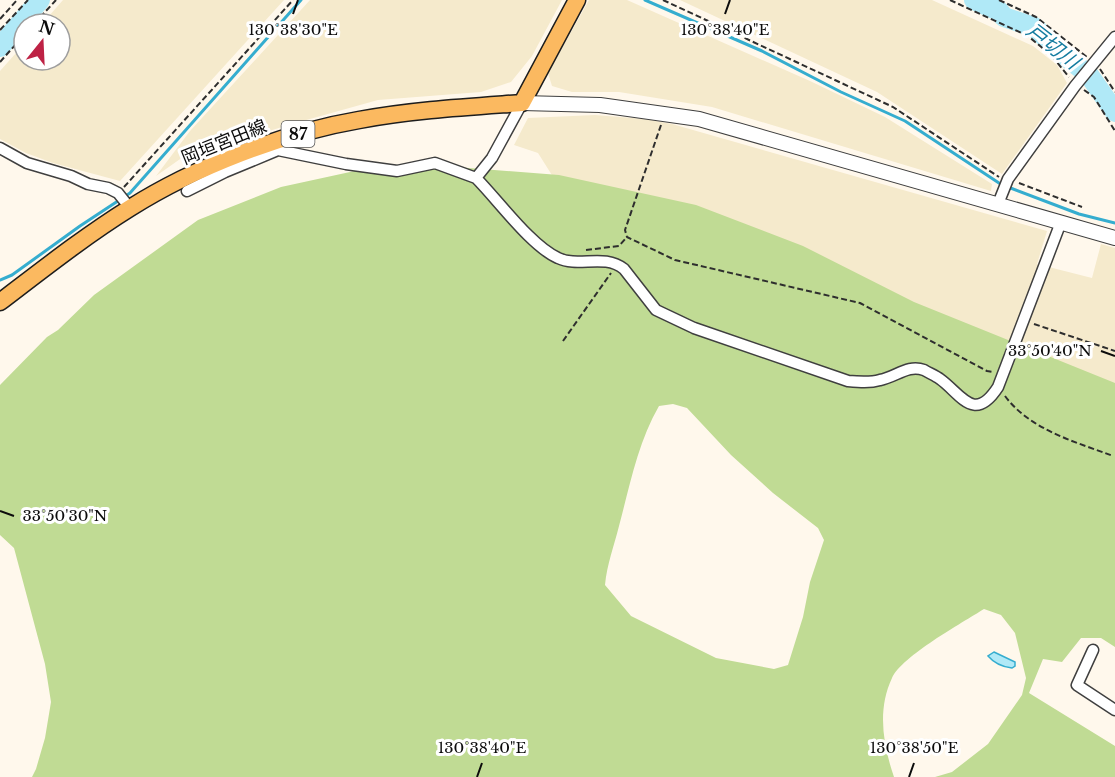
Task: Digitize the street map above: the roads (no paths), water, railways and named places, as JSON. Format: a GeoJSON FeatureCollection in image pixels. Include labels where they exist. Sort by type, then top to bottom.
{"type":"FeatureCollection","features":[{"type":"Feature","properties":{"kind":"main road"},"geometry":{"type":"LineString","coordinates":[[522,103],[578,0]]}},
{"type":"Feature","properties":{"kind":"main road","name":"岡垣宮田線"},"geometry":{"type":"LineString","coordinates":[[0,302],[130,208],[238,154],[306,132],[357,120],[405,112],[522,103]]}},
{"type":"Feature","properties":{"kind":"street"},"geometry":{"type":"LineString","coordinates":[[998,204],[1008,179],[1075,86],[1115,37]]}},
{"type":"Feature","properties":{"kind":"street"},"geometry":{"type":"LineString","coordinates":[[476,178],[492,158],[522,103],[600,105],[664,113],[735,128],[1115,238]]}},
{"type":"Feature","properties":{"kind":"street"},"geometry":{"type":"LineString","coordinates":[[0,148],[27,163],[71,176],[88,184],[108,188],[118,193],[130,208]]}},
{"type":"Feature","properties":{"kind":"street"},"geometry":{"type":"LineString","coordinates":[[187,192],[225,172],[278,150],[346,164],[397,171],[435,163],[476,178],[541,248],[568,261],[598,260],[618,264],[656,310],[694,327],[848,381],[864,383],[881,380],[908,368],[922,369],[941,379],[965,402],[977,404],[992,396],[998,387],[1061,222]]}},
{"type":"Feature","properties":{"kind":"street"},"geometry":{"type":"LineString","coordinates":[[1093,650],[1077,685],[1115,710]]}},
{"type":"Feature","properties":{"kind":"water"},"geometry":{"type":"Polygon","coordinates":[[[994,652],[1015,662],[1015,666],[1012,668],[996,663],[988,656],[994,652]]]}},
{"type":"Feature","properties":{"kind":"waterway","name":"戸切川"},"geometry":{"type":"LineString","coordinates":[[0,47],[40,0]]}},
{"type":"Feature","properties":{"kind":"waterway"},"geometry":{"type":"LineString","coordinates":[[0,280],[12,275],[130,193],[301,0]]}},
{"type":"Feature","properties":{"kind":"waterway"},"geometry":{"type":"LineString","coordinates":[[645,0],[762,51],[841,92],[905,121],[1002,185]]}},
{"type":"Feature","properties":{"kind":"waterway","name":"戸切川"},"geometry":{"type":"LineString","coordinates":[[974,0],[999,11],[1004,17],[1034,27],[1089,75],[1115,112]]}},
{"type":"Feature","properties":{"kind":"waterway"},"geometry":{"type":"LineString","coordinates":[[1008,187],[1079,214],[1115,223]]}}]}
